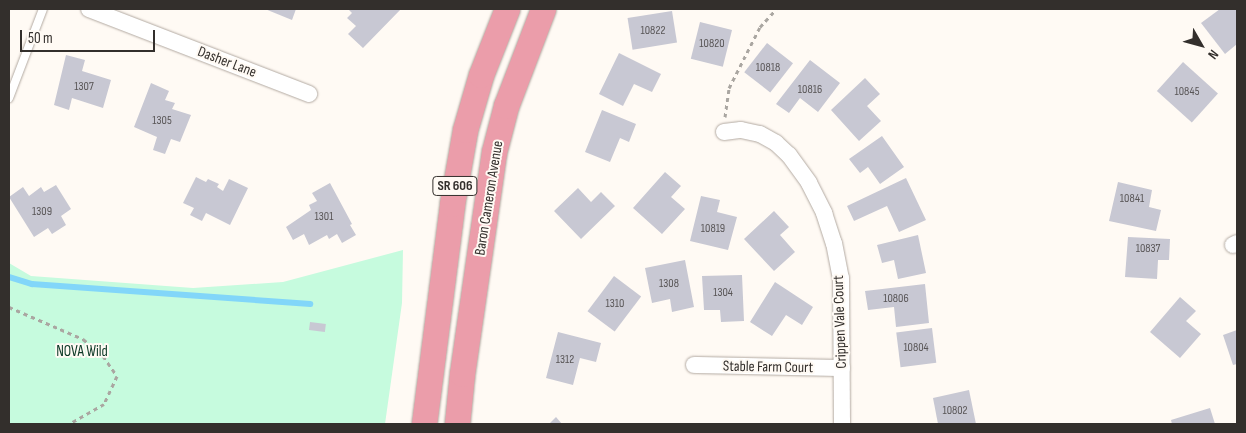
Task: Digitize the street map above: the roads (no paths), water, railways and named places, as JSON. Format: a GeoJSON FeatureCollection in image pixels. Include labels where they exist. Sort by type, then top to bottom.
{"type":"FeatureCollection","features":[{"type":"Feature","properties":{"kind":"main road","name":"SR 606"},"geometry":{"type":"LineString","coordinates":[[424,424],[448,232],[465,130],[480,76],[507,9]]}},
{"type":"Feature","properties":{"kind":"main road","name":"Baron Cameron Avenue"},"geometry":{"type":"LineString","coordinates":[[458,424],[462,374],[494,152],[506,106],[544,9]]}},
{"type":"Feature","properties":{"kind":"street","name":"Dasher Lane"},"geometry":{"type":"LineString","coordinates":[[89,9],[309,94]]}},
{"type":"Feature","properties":{"kind":"street","name":"Crippen Vale Court"},"geometry":{"type":"LineString","coordinates":[[724,132],[741,130],[760,134],[776,143],[789,155],[808,183],[820,206],[834,243],[841,278],[842,424]]}},
{"type":"Feature","properties":{"kind":"street","name":"Stable Farm Court"},"geometry":{"type":"LineString","coordinates":[[694,365],[842,368]]}},
{"type":"Feature","properties":{"kind":"lane"},"geometry":{"type":"LineString","coordinates":[[9,98],[44,9]]}},
{"type":"Feature","properties":{"kind":"waterway"},"geometry":{"type":"LineString","coordinates":[[9,277],[32,284],[310,304]]}},
{"type":"Feature","properties":{"kind":"park label","name":"NOVA Wild"},"geometry":{"type":"Point","coordinates":[82,352]}}]}
